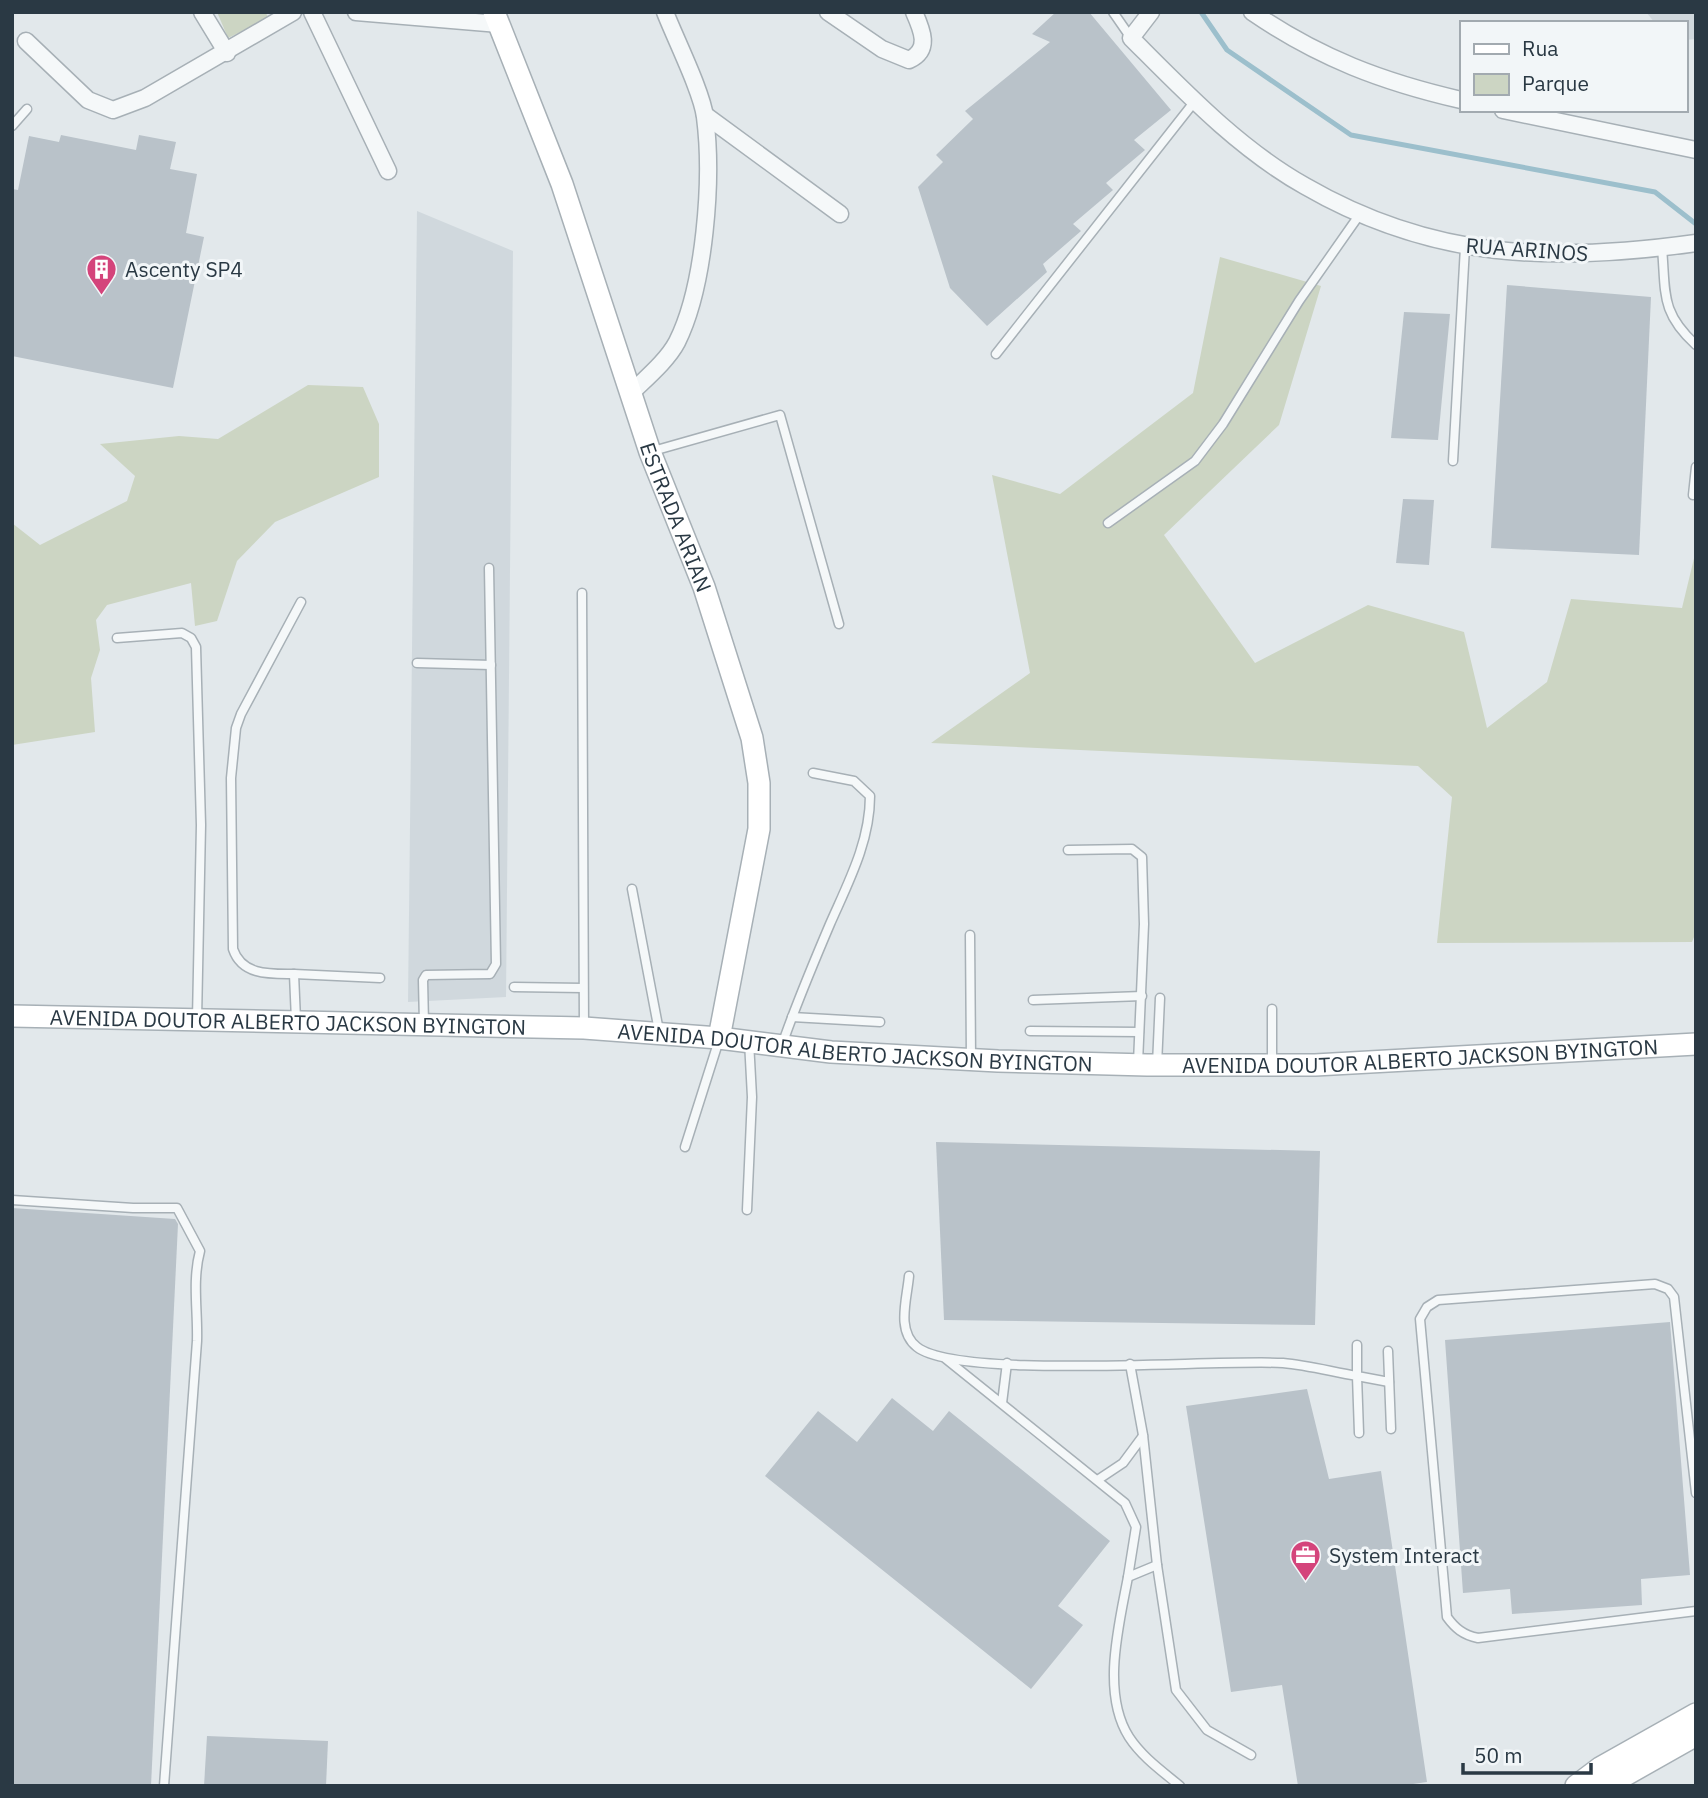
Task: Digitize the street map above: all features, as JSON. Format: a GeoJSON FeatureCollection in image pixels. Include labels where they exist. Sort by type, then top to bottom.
{"type":"FeatureCollection","features":[{"type":"Feature","properties":{"kind":"main road","name":"ESTRADA ARIAN"},"geometry":{"type":"LineString","coordinates":[[497,18],[562,184],[630,394],[704,587],[735,677],[752,738],[759,783],[759,829],[719,1038]]}},
{"type":"Feature","properties":{"kind":"main road","name":"AVENIDA DOUTOR ALBERTO JACKSON BYINGTON"},"geometry":{"type":"LineString","coordinates":[[12,1016],[584,1028],[971,1060],[1147,1065],[1272,1065],[1696,1044]]}},
{"type":"Feature","properties":{"kind":"main road"},"geometry":{"type":"LineString","coordinates":[[1576,1786],[1622,1755],[1696,1714]]}},
{"type":"Feature","properties":{"kind":"main road"},"geometry":{"type":"LineString","coordinates":[[1606,1786],[1696,1735]]}},
{"type":"Feature","properties":{"kind":"street"},"geometry":{"type":"LineString","coordinates":[[202,12],[227,53]]}},
{"type":"Feature","properties":{"kind":"street"},"geometry":{"type":"LineString","coordinates":[[26,41],[88,100],[113,110],[145,99],[293,12]]}},
{"type":"Feature","properties":{"kind":"street"},"geometry":{"type":"LineString","coordinates":[[312,12],[388,171]]}},
{"type":"Feature","properties":{"kind":"street"},"geometry":{"type":"LineString","coordinates":[[356,12],[497,18]]}},
{"type":"Feature","properties":{"kind":"street"},"geometry":{"type":"LineString","coordinates":[[630,394],[675,345],[695,286],[703,240],[707,188],[705,115],[665,12]]}},
{"type":"Feature","properties":{"kind":"street"},"geometry":{"type":"LineString","coordinates":[[828,12],[898,57],[909,60],[918,56],[923,38],[914,12]]}},
{"type":"Feature","properties":{"kind":"street"},"geometry":{"type":"LineString","coordinates":[[1131,38],[1151,12]]}},
{"type":"Feature","properties":{"kind":"street"},"geometry":{"type":"LineString","coordinates":[[1252,12],[1322,56],[1369,75],[1460,100]]}},
{"type":"Feature","properties":{"kind":"street","name":"RUA ARINOS"},"geometry":{"type":"LineString","coordinates":[[1131,38],[1195,102],[1303,185],[1360,214],[1414,234],[1465,247],[1572,256],[1696,243]]}},
{"type":"Feature","properties":{"kind":"street"},"geometry":{"type":"LineString","coordinates":[[1513,112],[1696,150]]}},
{"type":"Feature","properties":{"kind":"street"},"geometry":{"type":"LineString","coordinates":[[705,115],[840,214]]}},
{"type":"Feature","properties":{"kind":"lane"},"geometry":{"type":"LineString","coordinates":[[1113,12],[1131,38]]}},
{"type":"Feature","properties":{"kind":"lane"},"geometry":{"type":"LineString","coordinates":[[996,354],[1195,102]]}},
{"type":"Feature","properties":{"kind":"lane"},"geometry":{"type":"LineString","coordinates":[[12,126],[27,108]]}},
{"type":"Feature","properties":{"kind":"lane"},"geometry":{"type":"LineString","coordinates":[[1108,523],[1195,461],[1360,214]]}},
{"type":"Feature","properties":{"kind":"lane"},"geometry":{"type":"LineString","coordinates":[[1453,461],[1465,247]]}},
{"type":"Feature","properties":{"kind":"lane"},"geometry":{"type":"LineString","coordinates":[[1661,248],[1668,311],[1677,328],[1696,345]]}},
{"type":"Feature","properties":{"kind":"lane"},"geometry":{"type":"LineString","coordinates":[[650,452],[780,415],[839,624]]}},
{"type":"Feature","properties":{"kind":"lane"},"geometry":{"type":"LineString","coordinates":[[1693,495],[1696,467]]}},
{"type":"Feature","properties":{"kind":"lane"},"geometry":{"type":"LineString","coordinates":[[424,1023],[423,980],[428,974],[490,974],[496,968],[489,568]]}},
{"type":"Feature","properties":{"kind":"lane"},"geometry":{"type":"LineString","coordinates":[[582,593],[584,1028]]}},
{"type":"Feature","properties":{"kind":"lane"},"geometry":{"type":"LineString","coordinates":[[301,602],[236,727],[231,778],[233,949],[236,958],[265,974],[380,978]]}},
{"type":"Feature","properties":{"kind":"lane"},"geometry":{"type":"LineString","coordinates":[[117,638],[182,634],[191,638],[197,647],[201,825],[197,1019]]}},
{"type":"Feature","properties":{"kind":"lane"},"geometry":{"type":"LineString","coordinates":[[417,663],[491,665]]}},
{"type":"Feature","properties":{"kind":"lane"},"geometry":{"type":"LineString","coordinates":[[782,1046],[858,859],[870,819],[870,796],[854,781],[813,773]]}},
{"type":"Feature","properties":{"kind":"lane"},"geometry":{"type":"LineString","coordinates":[[1068,850],[1132,849],[1141,854],[1144,924],[1139,1032],[1147,1065]]}},
{"type":"Feature","properties":{"kind":"lane"},"geometry":{"type":"LineString","coordinates":[[632,889],[659,1034]]}},
{"type":"Feature","properties":{"kind":"lane"},"geometry":{"type":"LineString","coordinates":[[970,935],[971,1060]]}},
{"type":"Feature","properties":{"kind":"lane"},"geometry":{"type":"LineString","coordinates":[[294,974],[296,1020]]}},
{"type":"Feature","properties":{"kind":"lane"},"geometry":{"type":"LineString","coordinates":[[514,987],[583,988]]}},
{"type":"Feature","properties":{"kind":"lane"},"geometry":{"type":"LineString","coordinates":[[1033,1000],[1142,996]]}},
{"type":"Feature","properties":{"kind":"lane"},"geometry":{"type":"LineString","coordinates":[[1147,1065],[1160,998]]}},
{"type":"Feature","properties":{"kind":"lane"},"geometry":{"type":"LineString","coordinates":[[1272,1009],[1272,1065]]}},
{"type":"Feature","properties":{"kind":"lane"},"geometry":{"type":"LineString","coordinates":[[792,1017],[880,1022]]}},
{"type":"Feature","properties":{"kind":"lane"},"geometry":{"type":"LineString","coordinates":[[1030,1031],[1139,1032]]}},
{"type":"Feature","properties":{"kind":"lane"},"geometry":{"type":"LineString","coordinates":[[685,1147],[719,1038]]}},
{"type":"Feature","properties":{"kind":"lane"},"geometry":{"type":"LineString","coordinates":[[747,1210],[752,1097],[749,1041]]}},
{"type":"Feature","properties":{"kind":"lane"},"geometry":{"type":"LineString","coordinates":[[12,1200],[133,1208],[177,1208],[200,1251],[194,1275],[198,1301],[197,1341],[164,1786]]}},
{"type":"Feature","properties":{"kind":"lane"},"geometry":{"type":"LineString","coordinates":[[909,1276],[904,1326],[908,1336],[929,1355],[946,1359],[1007,1363],[1284,1363],[1389,1382]]}},
{"type":"Feature","properties":{"kind":"lane"},"geometry":{"type":"LineString","coordinates":[[1696,1493],[1674,1297],[1668,1289],[1655,1284],[1438,1300],[1427,1307],[1420,1319],[1447,1617],[1452,1624],[1463,1633],[1478,1638],[1696,1611]]}},
{"type":"Feature","properties":{"kind":"lane"},"geometry":{"type":"LineString","coordinates":[[1357,1345],[1359,1433]]}},
{"type":"Feature","properties":{"kind":"lane"},"geometry":{"type":"LineString","coordinates":[[1388,1350],[1391,1429]]}},
{"type":"Feature","properties":{"kind":"lane"},"geometry":{"type":"LineString","coordinates":[[946,1359],[1099,1479],[1132,1512],[1135,1539],[1118,1633],[1115,1689],[1121,1721],[1139,1751],[1180,1786]]}},
{"type":"Feature","properties":{"kind":"lane"},"geometry":{"type":"LineString","coordinates":[[1002,1403],[1007,1363]]}},
{"type":"Feature","properties":{"kind":"lane"},"geometry":{"type":"LineString","coordinates":[[1130,1364],[1143,1435],[1157,1565],[1176,1690],[1207,1730],[1251,1755]]}},
{"type":"Feature","properties":{"kind":"lane"},"geometry":{"type":"LineString","coordinates":[[1099,1479],[1123,1463],[1143,1435]]}},
{"type":"Feature","properties":{"kind":"lane"},"geometry":{"type":"LineString","coordinates":[[1128,1577],[1157,1565]]}},
{"type":"Feature","properties":{"kind":"shaded area"},"geometry":{"type":"Polygon","coordinates":[[[1646,12],[1696,12],[1696,39],[1687,40],[1687,21],[1653,21],[1646,12]]]}},
{"type":"Feature","properties":{"kind":"shaded area"},"geometry":{"type":"Polygon","coordinates":[[[417,211],[513,251],[506,997],[408,1002],[417,211]]]}},
{"type":"Feature","properties":{"kind":"green space"},"geometry":{"type":"Polygon","coordinates":[[[217,12],[265,12],[269,18],[228,38],[217,12]]]}},
{"type":"Feature","properties":{"kind":"green space"},"geometry":{"type":"Polygon","coordinates":[[[1220,257],[1321,286],[1279,425],[1164,535],[1255,663],[1368,605],[1464,632],[1487,728],[1547,682],[1571,599],[1682,608],[1696,550],[1696,932],[1692,942],[1437,943],[1452,797],[1418,766],[931,743],[1030,673],[992,475],[1060,494],[1193,393],[1220,257]]]}},
{"type":"Feature","properties":{"kind":"green space"},"geometry":{"type":"Polygon","coordinates":[[[308,385],[363,387],[379,424],[379,477],[275,522],[237,561],[217,621],[195,626],[191,583],[107,605],[96,620],[100,650],[91,678],[95,732],[12,745],[12,523],[40,545],[127,501],[135,476],[100,444],[179,436],[218,439],[308,385]]]}},
{"type":"Feature","properties":{"kind":"building"},"geometry":{"type":"Polygon","coordinates":[[[1056,12],[1089,12],[1171,110],[1134,140],[1145,150],[1106,183],[1113,190],[1073,224],[1081,231],[1043,264],[1047,272],[987,326],[950,288],[918,187],[943,162],[936,155],[973,119],[965,111],[1050,42],[1032,34],[1056,12]]]}},
{"type":"Feature","properties":{"kind":"building","name":"Ascenty SP4"},"geometry":{"type":"Polygon","coordinates":[[[61,135],[136,150],[139,135],[176,142],[170,169],[197,174],[186,233],[204,237],[173,388],[12,356],[12,189],[18,190],[29,136],[59,142],[61,135]]]}},
{"type":"Feature","properties":{"kind":"building"},"geometry":{"type":"Polygon","coordinates":[[[1507,285],[1651,297],[1639,555],[1491,548],[1507,285]]]}},
{"type":"Feature","properties":{"kind":"building"},"geometry":{"type":"Polygon","coordinates":[[[1404,312],[1450,314],[1438,440],[1391,438],[1404,312]]]}},
{"type":"Feature","properties":{"kind":"building"},"geometry":{"type":"Polygon","coordinates":[[[1403,499],[1434,500],[1429,565],[1396,563],[1403,499]]]}},
{"type":"Feature","properties":{"kind":"building"},"geometry":{"type":"Polygon","coordinates":[[[936,1142],[1320,1151],[1315,1325],[944,1320],[936,1142]]]}},
{"type":"Feature","properties":{"kind":"building"},"geometry":{"type":"Polygon","coordinates":[[[12,1208],[175,1219],[178,1224],[151,1786],[12,1786],[12,1208]]]}},
{"type":"Feature","properties":{"kind":"building"},"geometry":{"type":"Polygon","coordinates":[[[1670,1322],[1690,1575],[1641,1579],[1642,1605],[1512,1614],[1510,1589],[1463,1593],[1445,1340],[1670,1322]]]}},
{"type":"Feature","properties":{"kind":"building","name":"System Interact"},"geometry":{"type":"Polygon","coordinates":[[[1307,1389],[1329,1479],[1381,1471],[1427,1782],[1399,1786],[1298,1786],[1282,1685],[1231,1692],[1186,1406],[1307,1389]]]}},
{"type":"Feature","properties":{"kind":"building"},"geometry":{"type":"Polygon","coordinates":[[[892,1398],[933,1431],[949,1411],[1110,1541],[1058,1606],[1083,1625],[1031,1689],[765,1476],[818,1411],[857,1442],[892,1398]]]}},
{"type":"Feature","properties":{"kind":"building"},"geometry":{"type":"Polygon","coordinates":[[[207,1736],[328,1741],[326,1786],[204,1786],[207,1736]]]}},
{"type":"Feature","properties":{"kind":"waterway"},"geometry":{"type":"LineString","coordinates":[[1201,12],[1227,50],[1351,135],[1655,192],[1696,224]]}},
{"type":"Feature","properties":{"kind":"place","name":"Ascenty SP4"},"geometry":{"type":"Point","coordinates":[102,296]}},
{"type":"Feature","properties":{"kind":"place","name":"System Interact"},"geometry":{"type":"Point","coordinates":[1306,1582]}}]}
